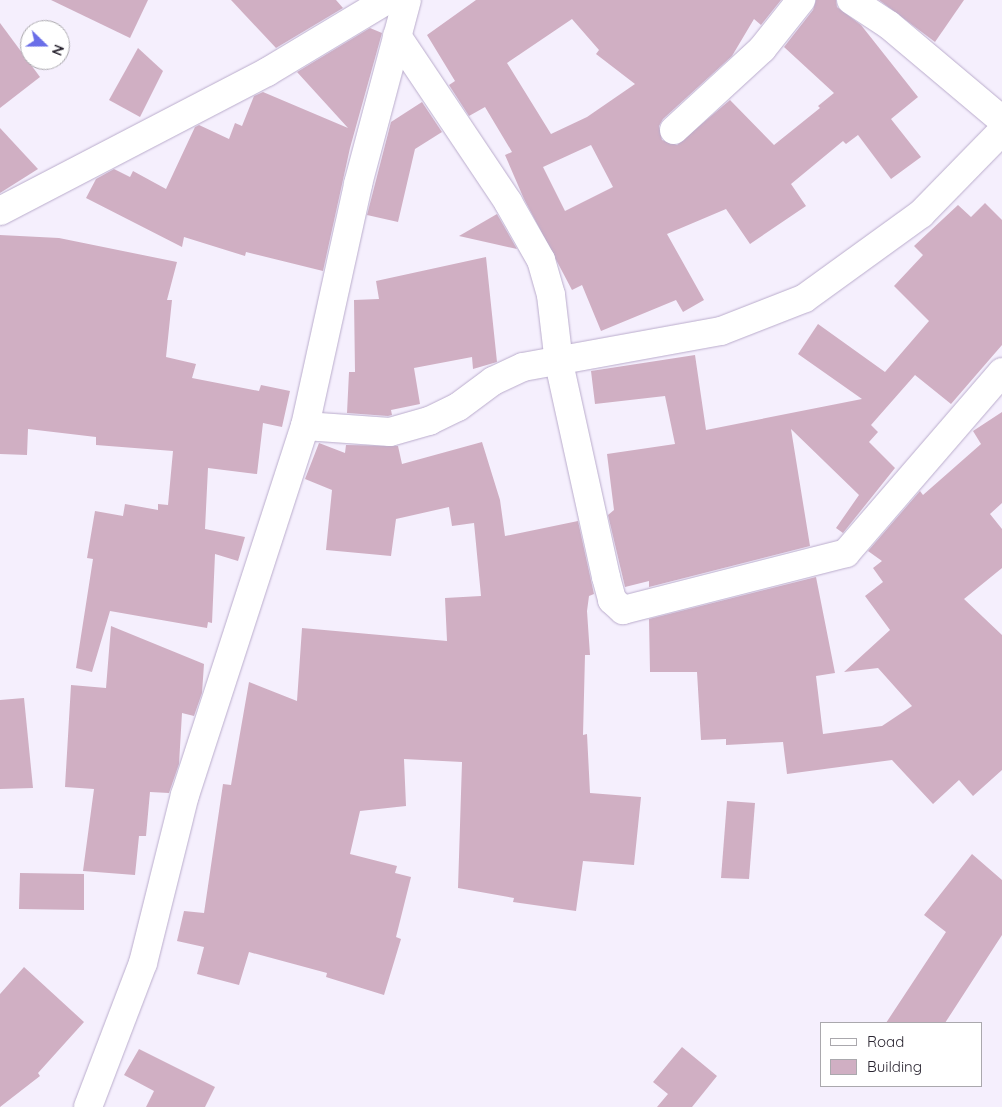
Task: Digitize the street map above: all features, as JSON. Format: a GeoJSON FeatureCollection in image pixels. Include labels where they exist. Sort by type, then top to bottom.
{"type":"FeatureCollection","features":[{"type":"Feature","properties":{"kind":"street"},"geometry":{"type":"LineString","coordinates":[[0,211],[267,72],[387,0]]}},
{"type":"Feature","properties":{"kind":"street"},"geometry":{"type":"LineString","coordinates":[[88,1107],[143,963],[185,795],[305,426],[358,184],[407,0]]}},
{"type":"Feature","properties":{"kind":"street"},"geometry":{"type":"LineString","coordinates":[[674,130],[762,50],[801,0]]}},
{"type":"Feature","properties":{"kind":"street"},"geometry":{"type":"LineString","coordinates":[[851,0],[889,24],[1002,120]]}},
{"type":"Feature","properties":{"kind":"street"},"geometry":{"type":"LineString","coordinates":[[397,36],[508,202],[541,260],[551,295],[559,363],[606,577],[612,600],[623,610],[846,553],[1002,372]]}},
{"type":"Feature","properties":{"kind":"street"},"geometry":{"type":"LineString","coordinates":[[305,426],[390,432],[444,414],[493,381],[523,368],[559,363],[721,331],[804,298],[921,214],[1002,131]]}},
{"type":"Feature","properties":{"kind":"building"},"geometry":{"type":"Polygon","coordinates":[[[51,0],[148,0],[130,38],[51,0]]]}},
{"type":"Feature","properties":{"kind":"building"},"geometry":{"type":"Polygon","coordinates":[[[231,0],[336,0],[343,8],[276,48],[231,0]]]}},
{"type":"Feature","properties":{"kind":"building"},"geometry":{"type":"Polygon","coordinates":[[[476,0],[781,0],[761,25],[754,19],[732,56],[663,119],[659,126],[662,140],[677,145],[730,100],[774,145],[820,108],[818,106],[834,93],[784,47],[813,10],[816,0],[836,0],[837,7],[861,25],[918,97],[891,119],[921,157],[891,179],[858,135],[846,144],[843,141],[791,184],[806,206],[750,244],[726,209],[667,234],[704,300],[683,312],[676,300],[601,331],[582,285],[572,290],[524,199],[505,155],[512,152],[485,107],[469,116],[449,85],[455,81],[427,35],[476,0]],[[572,19],[507,63],[551,134],[587,117],[635,84],[596,54],[599,50],[572,19]],[[591,145],[543,167],[565,211],[613,187],[591,145]]]}},
{"type":"Feature","properties":{"kind":"building"},"geometry":{"type":"Polygon","coordinates":[[[879,0],[964,0],[935,42],[879,0]]]}},
{"type":"Feature","properties":{"kind":"building"},"geometry":{"type":"Polygon","coordinates":[[[0,23],[20,50],[20,70],[35,70],[40,77],[0,108],[0,23]]]}},
{"type":"Feature","properties":{"kind":"building"},"geometry":{"type":"Polygon","coordinates":[[[370,28],[382,33],[350,148],[323,271],[246,252],[245,256],[184,237],[182,247],[86,198],[96,179],[114,169],[130,177],[133,171],[166,189],[195,127],[199,125],[229,139],[235,123],[242,126],[254,96],[263,92],[348,128],[297,72],[370,28]]]}},
{"type":"Feature","properties":{"kind":"building"},"geometry":{"type":"Polygon","coordinates":[[[138,48],[163,71],[140,117],[109,100],[138,48]]]}},
{"type":"Feature","properties":{"kind":"building"},"geometry":{"type":"Polygon","coordinates":[[[422,102],[442,132],[415,149],[398,222],[367,215],[391,122],[422,102]]]}},
{"type":"Feature","properties":{"kind":"building"},"geometry":{"type":"Polygon","coordinates":[[[0,128],[38,169],[0,193],[0,128]]]}},
{"type":"Feature","properties":{"kind":"building"},"geometry":{"type":"Polygon","coordinates":[[[985,203],[1002,220],[1002,345],[951,404],[915,375],[871,425],[878,432],[869,442],[895,468],[843,533],[836,528],[859,495],[791,429],[810,546],[649,587],[649,581],[625,587],[608,515],[614,510],[607,454],[675,444],[665,396],[595,404],[591,371],[695,355],[706,430],[862,399],[798,354],[818,324],[885,372],[929,321],[894,286],[923,255],[914,246],[958,205],[971,217],[985,203]]]}},
{"type":"Feature","properties":{"kind":"building"},"geometry":{"type":"Polygon","coordinates":[[[497,214],[517,249],[459,236],[497,214]]]}},
{"type":"Feature","properties":{"kind":"building"},"geometry":{"type":"Polygon","coordinates":[[[0,235],[59,238],[177,262],[167,300],[172,300],[166,357],[196,364],[192,378],[259,391],[261,385],[290,391],[282,427],[263,423],[257,474],[208,468],[205,529],[245,537],[238,561],[215,554],[212,623],[208,622],[207,628],[110,611],[92,672],[76,668],[93,559],[87,558],[95,511],[123,516],[125,504],[158,510],[158,504],[168,505],[173,451],[96,445],[96,437],[28,429],[27,455],[0,454],[0,235]]]}},
{"type":"Feature","properties":{"kind":"building"},"geometry":{"type":"Polygon","coordinates":[[[486,257],[497,362],[473,369],[472,357],[414,368],[420,404],[391,410],[392,415],[388,416],[347,413],[349,372],[355,372],[354,300],[379,299],[376,281],[486,257]]]}},
{"type":"Feature","properties":{"kind":"building"},"geometry":{"type":"Polygon","coordinates":[[[1002,412],[1002,503],[990,514],[1002,529],[1002,568],[964,599],[1002,635],[1002,770],[973,796],[959,780],[933,804],[892,760],[787,774],[783,742],[726,745],[726,739],[701,740],[697,672],[650,672],[649,619],[816,577],[835,673],[816,676],[823,734],[882,726],[912,706],[878,668],[844,672],[890,630],[865,596],[883,582],[873,568],[882,561],[868,551],[920,491],[923,495],[981,444],[973,431],[1002,412]]]}},
{"type":"Feature","properties":{"kind":"building"},"geometry":{"type":"Polygon","coordinates":[[[482,442],[500,500],[505,536],[578,521],[594,594],[589,596],[587,611],[590,655],[585,655],[583,735],[587,734],[590,793],[641,797],[634,865],[583,861],[576,911],[513,902],[514,898],[458,888],[462,762],[404,759],[406,806],[360,811],[350,854],[397,866],[395,873],[411,877],[396,937],[401,939],[384,995],[326,977],[327,973],[249,952],[239,985],[197,974],[204,947],[177,941],[184,911],[204,913],[223,784],[231,785],[249,682],[297,701],[302,628],[447,641],[445,598],[481,596],[474,523],[452,526],[449,507],[396,519],[391,556],[326,550],[332,490],[305,479],[319,443],[345,453],[346,445],[398,446],[402,464],[482,442]]]}},
{"type":"Feature","properties":{"kind":"building"},"geometry":{"type":"Polygon","coordinates":[[[111,626],[204,664],[202,693],[194,716],[182,713],[179,764],[169,793],[150,792],[146,836],[139,836],[135,875],[83,871],[94,789],[65,787],[71,685],[106,688],[111,626]]]}},
{"type":"Feature","properties":{"kind":"building"},"geometry":{"type":"Polygon","coordinates":[[[24,698],[33,788],[0,789],[0,700],[24,698]]]}},
{"type":"Feature","properties":{"kind":"building"},"geometry":{"type":"Polygon","coordinates":[[[727,801],[755,803],[749,879],[721,878],[727,801]]]}},
{"type":"Feature","properties":{"kind":"building"},"geometry":{"type":"Polygon","coordinates":[[[972,854],[1002,880],[1002,935],[946,1022],[887,1022],[946,932],[924,915],[972,854]]]}},
{"type":"Feature","properties":{"kind":"building"},"geometry":{"type":"Polygon","coordinates":[[[20,873],[84,874],[84,910],[19,909],[20,873]]]}},
{"type":"Feature","properties":{"kind":"building"},"geometry":{"type":"Polygon","coordinates":[[[24,967],[84,1022],[38,1073],[40,1076],[0,1107],[0,994],[24,967]]]}},
{"type":"Feature","properties":{"kind":"building"},"geometry":{"type":"Polygon","coordinates":[[[682,1047],[717,1076],[692,1107],[657,1107],[668,1094],[653,1082],[682,1047]]]}},
{"type":"Feature","properties":{"kind":"building"},"geometry":{"type":"Polygon","coordinates":[[[139,1049],[215,1087],[205,1107],[146,1107],[154,1091],[124,1075],[139,1049]]]}}]}
